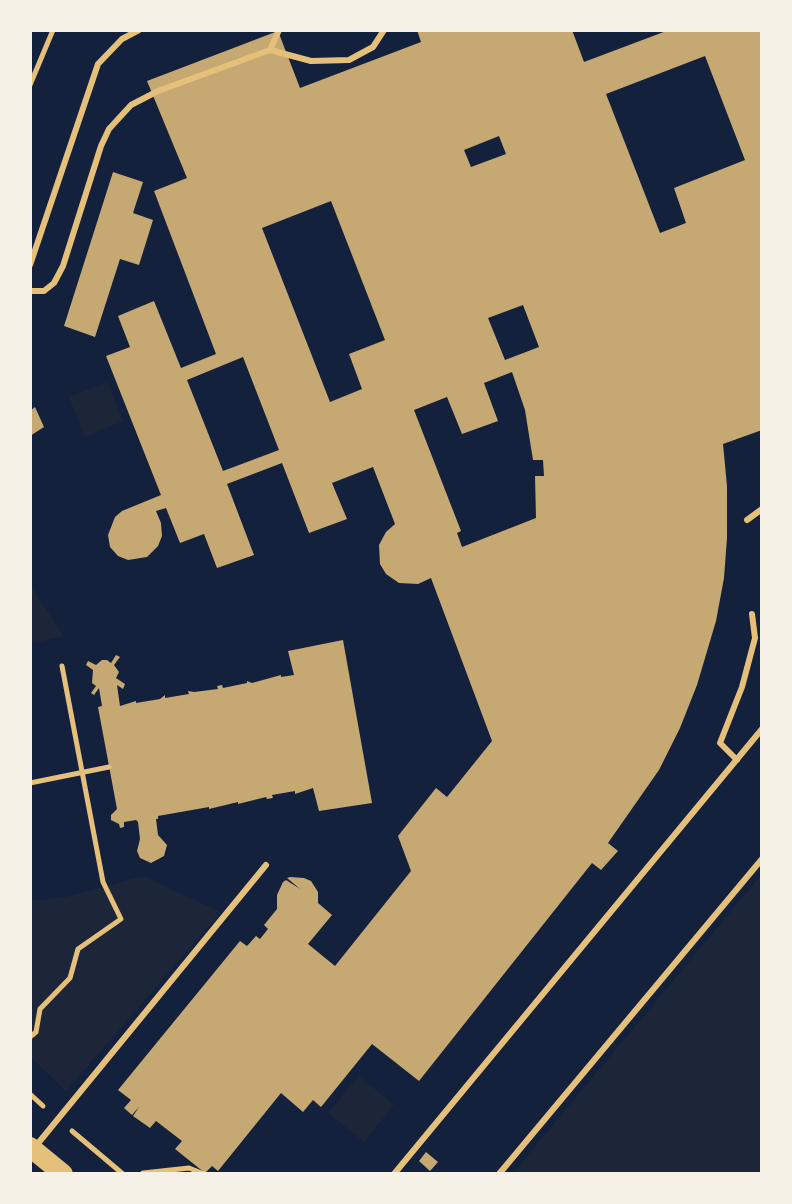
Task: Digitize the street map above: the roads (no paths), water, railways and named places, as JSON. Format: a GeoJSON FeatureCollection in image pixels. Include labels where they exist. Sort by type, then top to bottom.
{"type":"FeatureCollection","features":[{"type":"Feature","properties":{"kind":"main road"},"geometry":{"type":"LineString","coordinates":[[32,1148],[63,1174]]}},
{"type":"Feature","properties":{"kind":"lane"},"geometry":{"type":"LineString","coordinates":[[30,265],[98,64],[122,39],[139,30]]}},
{"type":"Feature","properties":{"kind":"lane"},"geometry":{"type":"LineString","coordinates":[[270,50],[279,30]]}},
{"type":"Feature","properties":{"kind":"lane"},"geometry":{"type":"LineString","coordinates":[[30,291],[44,291],[54,283],[63,266],[101,146],[119,117],[144,97],[270,50],[311,61],[349,60],[373,47],[384,30]]}},
{"type":"Feature","properties":{"kind":"lane"},"geometry":{"type":"LineString","coordinates":[[747,520],[762,509]]}},
{"type":"Feature","properties":{"kind":"lane"},"geometry":{"type":"LineString","coordinates":[[737,760],[720,743],[742,687],[755,638],[752,614]]}},
{"type":"Feature","properties":{"kind":"lane"},"geometry":{"type":"LineString","coordinates":[[394,1174],[762,729]]}},
{"type":"Feature","properties":{"kind":"lane"},"geometry":{"type":"LineString","coordinates":[[499,1174],[762,859]]}},
{"type":"Feature","properties":{"kind":"lane"},"geometry":{"type":"LineString","coordinates":[[32,1148],[266,865]]}}]}
